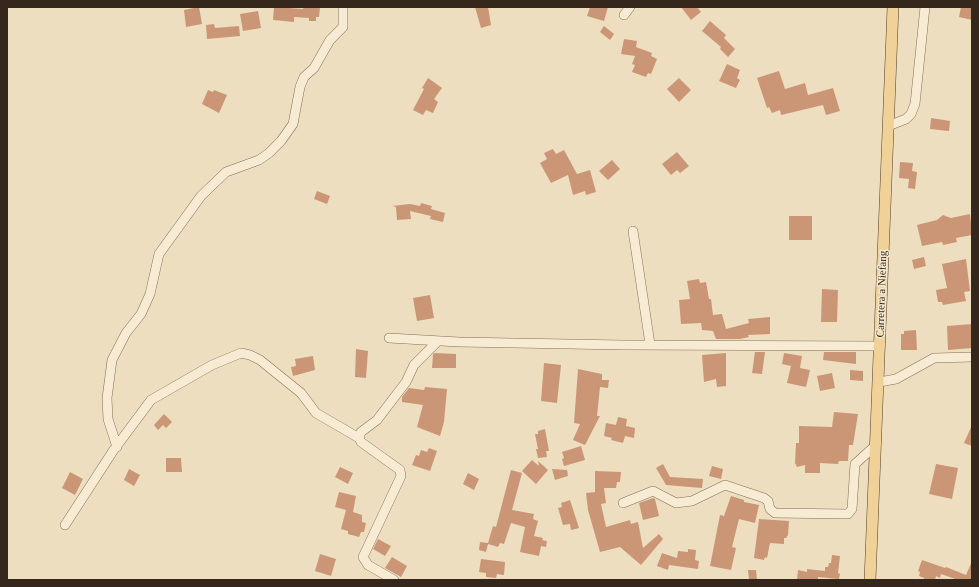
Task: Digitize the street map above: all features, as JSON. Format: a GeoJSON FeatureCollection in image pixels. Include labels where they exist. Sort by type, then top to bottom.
{"type":"FeatureCollection","features":[{"type":"Feature","properties":{"kind":"main road","name":"Carretera a Niefang"},"geometry":{"type":"LineString","coordinates":[[870,580],[893,7]]}},
{"type":"Feature","properties":{"kind":"street"},"geometry":{"type":"LineString","coordinates":[[117,447],[108,419],[107,398],[112,360],[126,333],[141,314],[150,294],[160,254],[201,196],[226,172],[259,160],[269,153],[293,124],[300,87],[304,77],[314,68],[330,40],[343,27],[343,7]]}},
{"type":"Feature","properties":{"kind":"street"},"geometry":{"type":"LineString","coordinates":[[624,16],[630,7]]}},
{"type":"Feature","properties":{"kind":"street"},"geometry":{"type":"LineString","coordinates":[[888,126],[906,119],[911,114],[915,104],[925,7]]}},
{"type":"Feature","properties":{"kind":"street"},"geometry":{"type":"LineString","coordinates":[[633,231],[650,344]]}},
{"type":"Feature","properties":{"kind":"street"},"geometry":{"type":"LineString","coordinates":[[389,338],[438,341],[880,346]]}},
{"type":"Feature","properties":{"kind":"street"},"geometry":{"type":"LineString","coordinates":[[359,438],[361,432],[382,415],[406,382],[414,365],[438,341]]}},
{"type":"Feature","properties":{"kind":"street"},"geometry":{"type":"LineString","coordinates":[[65,525],[117,447],[152,400],[206,368],[241,353],[250,354],[260,360],[301,393],[316,413],[359,438],[361,442],[400,473],[363,557],[368,565],[394,580]]}},
{"type":"Feature","properties":{"kind":"street"},"geometry":{"type":"LineString","coordinates":[[879,382],[896,379],[934,358],[972,357]]}},
{"type":"Feature","properties":{"kind":"street"},"geometry":{"type":"LineString","coordinates":[[623,503],[653,491],[676,503],[692,501],[724,485],[764,498],[768,501],[770,509],[775,513],[848,514],[852,509],[855,464],[876,444]]}},
{"type":"Feature","properties":{"kind":"building"},"geometry":{"type":"Polygon","coordinates":[[[199,7],[202,24],[186,27],[184,10],[199,7]]]}},
{"type":"Feature","properties":{"kind":"building"},"geometry":{"type":"Polygon","coordinates":[[[274,7],[303,9],[304,7],[320,7],[319,17],[316,17],[316,21],[309,21],[309,18],[294,17],[294,22],[273,20],[274,7]]]}},
{"type":"Feature","properties":{"kind":"building"},"geometry":{"type":"Polygon","coordinates":[[[475,7],[488,7],[491,25],[481,28],[475,7]]]}},
{"type":"Feature","properties":{"kind":"building"},"geometry":{"type":"Polygon","coordinates":[[[590,7],[608,7],[604,21],[587,16],[590,7]]]}},
{"type":"Feature","properties":{"kind":"building"},"geometry":{"type":"Polygon","coordinates":[[[681,7],[697,7],[701,12],[691,20],[681,7]]]}},
{"type":"Feature","properties":{"kind":"building"},"geometry":{"type":"Polygon","coordinates":[[[961,7],[972,7],[972,20],[959,17],[961,7]]]}},
{"type":"Feature","properties":{"kind":"building"},"geometry":{"type":"Polygon","coordinates":[[[258,11],[261,28],[243,31],[240,14],[258,11]]]}},
{"type":"Feature","properties":{"kind":"building"},"geometry":{"type":"Polygon","coordinates":[[[710,21],[726,35],[724,38],[735,49],[728,57],[720,49],[721,47],[702,31],[710,21]]]}},
{"type":"Feature","properties":{"kind":"building"},"geometry":{"type":"Polygon","coordinates":[[[214,24],[215,28],[239,26],[240,36],[207,39],[206,25],[214,24]]]}},
{"type":"Feature","properties":{"kind":"building"},"geometry":{"type":"Polygon","coordinates":[[[604,26],[614,34],[610,40],[600,32],[604,26]]]}},
{"type":"Feature","properties":{"kind":"building"},"geometry":{"type":"Polygon","coordinates":[[[624,39],[637,41],[636,47],[652,53],[651,56],[657,59],[651,74],[648,73],[646,77],[632,72],[635,65],[632,64],[635,56],[621,54],[624,39]]]}},
{"type":"Feature","properties":{"kind":"building"},"geometry":{"type":"Polygon","coordinates":[[[727,64],[740,70],[737,78],[740,80],[736,88],[719,81],[727,64]]]}},
{"type":"Feature","properties":{"kind":"building"},"geometry":{"type":"Polygon","coordinates":[[[779,71],[785,89],[805,83],[808,95],[833,88],[840,111],[826,115],[823,105],[781,115],[780,110],[772,113],[769,107],[767,108],[757,78],[779,71]]]}},
{"type":"Feature","properties":{"kind":"building"},"geometry":{"type":"Polygon","coordinates":[[[428,78],[442,88],[434,99],[438,102],[433,113],[426,110],[423,115],[413,110],[428,78]]]}},
{"type":"Feature","properties":{"kind":"building"},"geometry":{"type":"Polygon","coordinates":[[[679,78],[691,90],[679,102],[667,89],[679,78]]]}},
{"type":"Feature","properties":{"kind":"building"},"geometry":{"type":"Polygon","coordinates":[[[208,90],[213,92],[214,90],[227,95],[219,113],[202,104],[208,90]]]}},
{"type":"Feature","properties":{"kind":"building"},"geometry":{"type":"Polygon","coordinates":[[[931,118],[950,121],[949,131],[930,129],[931,118]]]}},
{"type":"Feature","properties":{"kind":"building"},"geometry":{"type":"Polygon","coordinates":[[[553,149],[556,154],[564,150],[577,174],[590,170],[596,192],[586,195],[585,191],[573,195],[568,175],[551,183],[540,163],[547,159],[544,153],[553,149]]]}},
{"type":"Feature","properties":{"kind":"building"},"geometry":{"type":"Polygon","coordinates":[[[677,152],[689,166],[680,173],[677,170],[671,175],[662,164],[677,152]]]}},
{"type":"Feature","properties":{"kind":"building"},"geometry":{"type":"Polygon","coordinates":[[[612,160],[620,169],[608,180],[599,171],[612,160]]]}},
{"type":"Feature","properties":{"kind":"building"},"geometry":{"type":"Polygon","coordinates":[[[900,162],[913,163],[912,171],[917,172],[915,189],[908,188],[909,179],[899,178],[900,162]]]}},
{"type":"Feature","properties":{"kind":"building"},"geometry":{"type":"Polygon","coordinates":[[[317,191],[330,196],[327,204],[314,199],[317,191]]]}},
{"type":"Feature","properties":{"kind":"building"},"geometry":{"type":"Polygon","coordinates":[[[421,203],[432,206],[431,209],[445,213],[443,222],[430,219],[431,216],[410,211],[411,219],[397,220],[396,207],[392,206],[410,204],[420,206],[421,203]]]}},
{"type":"Feature","properties":{"kind":"building"},"geometry":{"type":"Polygon","coordinates":[[[970,214],[972,235],[956,238],[957,242],[943,245],[942,242],[922,246],[917,225],[937,220],[943,215],[951,218],[970,214]]]}},
{"type":"Feature","properties":{"kind":"building"},"geometry":{"type":"Polygon","coordinates":[[[789,216],[812,216],[812,240],[789,240],[789,216]]]}},
{"type":"Feature","properties":{"kind":"building"},"geometry":{"type":"Polygon","coordinates":[[[924,257],[926,266],[914,269],[912,260],[924,257]]]}},
{"type":"Feature","properties":{"kind":"building"},"geometry":{"type":"Polygon","coordinates":[[[966,259],[970,291],[964,292],[966,301],[943,305],[942,302],[938,302],[936,290],[947,288],[942,264],[966,259]]]}},
{"type":"Feature","properties":{"kind":"building"},"geometry":{"type":"Polygon","coordinates":[[[699,279],[700,283],[706,282],[709,299],[711,299],[713,315],[722,314],[726,329],[749,323],[748,319],[770,317],[770,334],[748,335],[749,337],[740,339],[716,339],[713,331],[702,330],[701,323],[681,324],[679,300],[690,299],[687,281],[699,279]]]}},
{"type":"Feature","properties":{"kind":"building"},"geometry":{"type":"Polygon","coordinates":[[[822,289],[838,290],[837,322],[821,322],[822,289]]]}},
{"type":"Feature","properties":{"kind":"building"},"geometry":{"type":"Polygon","coordinates":[[[430,295],[434,318],[417,321],[413,298],[430,295]]]}},
{"type":"Feature","properties":{"kind":"building"},"geometry":{"type":"Polygon","coordinates":[[[972,324],[972,348],[948,350],[947,326],[972,324]]]}},
{"type":"Feature","properties":{"kind":"building"},"geometry":{"type":"Polygon","coordinates":[[[916,330],[917,350],[901,350],[901,334],[904,334],[904,331],[916,330]]]}},
{"type":"Feature","properties":{"kind":"building"},"geometry":{"type":"Polygon","coordinates":[[[356,349],[368,351],[366,378],[355,377],[356,349]]]}},
{"type":"Feature","properties":{"kind":"building"},"geometry":{"type":"Polygon","coordinates":[[[755,352],[765,352],[762,374],[752,373],[755,352]]]}},
{"type":"Feature","properties":{"kind":"building"},"geometry":{"type":"Polygon","coordinates":[[[824,352],[856,352],[856,364],[823,360],[824,352]]]}},
{"type":"Feature","properties":{"kind":"building"},"geometry":{"type":"Polygon","coordinates":[[[434,353],[456,354],[456,368],[432,368],[434,353]]]}},
{"type":"Feature","properties":{"kind":"building"},"geometry":{"type":"Polygon","coordinates":[[[726,353],[726,386],[717,387],[716,379],[704,382],[702,355],[726,353]]]}},
{"type":"Feature","properties":{"kind":"building"},"geometry":{"type":"Polygon","coordinates":[[[784,353],[802,356],[800,368],[810,370],[806,387],[787,383],[791,366],[782,364],[784,353]]]}},
{"type":"Feature","properties":{"kind":"building"},"geometry":{"type":"Polygon","coordinates":[[[313,356],[315,370],[293,376],[291,367],[296,366],[295,359],[313,356]]]}},
{"type":"Feature","properties":{"kind":"building"},"geometry":{"type":"Polygon","coordinates":[[[544,363],[561,365],[557,403],[541,401],[544,363]]]}},
{"type":"Feature","properties":{"kind":"building"},"geometry":{"type":"Polygon","coordinates":[[[578,369],[602,374],[602,380],[609,380],[608,388],[600,387],[597,416],[600,416],[585,445],[573,440],[580,424],[574,423],[578,369]]]}},
{"type":"Feature","properties":{"kind":"building"},"geometry":{"type":"Polygon","coordinates":[[[850,370],[863,371],[863,381],[850,380],[850,370]]]}},
{"type":"Feature","properties":{"kind":"building"},"geometry":{"type":"Polygon","coordinates":[[[832,373],[835,388],[820,391],[817,376],[832,373]]]}},
{"type":"Feature","properties":{"kind":"building"},"geometry":{"type":"Polygon","coordinates":[[[425,387],[447,389],[444,422],[440,436],[417,427],[423,405],[402,402],[402,397],[409,388],[424,390],[425,387]]]}},
{"type":"Feature","properties":{"kind":"building"},"geometry":{"type":"Polygon","coordinates":[[[834,412],[858,414],[853,445],[849,445],[848,461],[839,461],[838,464],[820,463],[820,473],[805,473],[805,465],[797,467],[795,463],[796,443],[799,443],[799,426],[832,427],[834,412]]]}},
{"type":"Feature","properties":{"kind":"building"},"geometry":{"type":"Polygon","coordinates":[[[164,414],[172,422],[166,428],[163,425],[158,430],[154,425],[164,414]]]}},
{"type":"Feature","properties":{"kind":"building"},"geometry":{"type":"Polygon","coordinates":[[[618,417],[627,419],[626,426],[635,428],[634,438],[625,436],[623,443],[611,440],[612,438],[604,436],[606,423],[616,425],[618,417]]]}},
{"type":"Feature","properties":{"kind":"building"},"geometry":{"type":"Polygon","coordinates":[[[972,425],[972,446],[964,443],[972,425]]]}},
{"type":"Feature","properties":{"kind":"building"},"geometry":{"type":"Polygon","coordinates":[[[545,429],[549,451],[546,451],[547,457],[538,458],[535,434],[538,434],[538,431],[545,429]]]}},
{"type":"Feature","properties":{"kind":"building"},"geometry":{"type":"Polygon","coordinates":[[[581,446],[585,460],[564,466],[562,452],[581,446]]]}},
{"type":"Feature","properties":{"kind":"building"},"geometry":{"type":"Polygon","coordinates":[[[429,448],[437,451],[430,471],[412,465],[416,455],[419,456],[421,450],[427,452],[429,448]]]}},
{"type":"Feature","properties":{"kind":"building"},"geometry":{"type":"Polygon","coordinates":[[[166,458],[181,458],[182,472],[166,472],[166,458]]]}},
{"type":"Feature","properties":{"kind":"building"},"geometry":{"type":"Polygon","coordinates":[[[532,460],[539,466],[538,461],[548,470],[536,484],[522,471],[532,460]]]}},
{"type":"Feature","properties":{"kind":"building"},"geometry":{"type":"Polygon","coordinates":[[[663,464],[670,477],[703,479],[702,488],[666,485],[656,468],[663,464]]]}},
{"type":"Feature","properties":{"kind":"building"},"geometry":{"type":"Polygon","coordinates":[[[936,464],[958,468],[952,499],[929,494],[936,464]]]}},
{"type":"Feature","properties":{"kind":"building"},"geometry":{"type":"Polygon","coordinates":[[[712,466],[723,469],[721,479],[709,476],[712,466]]]}},
{"type":"Feature","properties":{"kind":"building"},"geometry":{"type":"Polygon","coordinates":[[[340,467],[353,473],[348,484],[335,477],[340,467]]]}},
{"type":"Feature","properties":{"kind":"building"},"geometry":{"type":"Polygon","coordinates":[[[129,469],[140,475],[134,486],[124,480],[129,469]]]}},
{"type":"Feature","properties":{"kind":"building"},"geometry":{"type":"Polygon","coordinates":[[[552,469],[567,470],[568,476],[555,480],[552,469]]]}},
{"type":"Feature","properties":{"kind":"building"},"geometry":{"type":"Polygon","coordinates":[[[511,470],[522,473],[512,510],[534,514],[533,519],[538,521],[534,536],[543,538],[542,540],[547,541],[546,547],[541,546],[539,556],[520,552],[525,527],[511,523],[504,544],[500,543],[498,547],[488,544],[486,552],[479,550],[480,542],[488,543],[493,526],[496,527],[511,470]]]}},
{"type":"Feature","properties":{"kind":"building"},"geometry":{"type":"Polygon","coordinates":[[[595,471],[621,472],[620,482],[617,482],[616,488],[604,488],[606,503],[601,504],[606,527],[630,520],[631,524],[638,522],[643,548],[659,534],[663,539],[641,565],[620,547],[600,552],[588,510],[586,493],[595,492],[595,471]]]}},
{"type":"Feature","properties":{"kind":"building"},"geometry":{"type":"Polygon","coordinates":[[[70,472],[83,479],[75,495],[62,488],[70,472]]]}},
{"type":"Feature","properties":{"kind":"building"},"geometry":{"type":"Polygon","coordinates":[[[468,473],[479,479],[474,490],[463,484],[468,473]]]}},
{"type":"Feature","properties":{"kind":"building"},"geometry":{"type":"Polygon","coordinates":[[[339,492],[356,496],[353,512],[362,515],[362,522],[366,523],[364,532],[361,532],[359,537],[348,534],[348,531],[341,529],[346,510],[335,507],[339,492]]]}},
{"type":"Feature","properties":{"kind":"building"},"geometry":{"type":"Polygon","coordinates":[[[731,496],[744,500],[744,502],[759,505],[755,523],[739,519],[732,547],[736,548],[731,570],[710,566],[720,515],[724,516],[731,496]]]}},
{"type":"Feature","properties":{"kind":"building"},"geometry":{"type":"Polygon","coordinates":[[[653,498],[655,499],[659,516],[643,520],[639,503],[653,498]]]}},
{"type":"Feature","properties":{"kind":"building"},"geometry":{"type":"Polygon","coordinates":[[[570,500],[579,528],[571,530],[570,524],[563,525],[558,508],[562,507],[561,503],[570,500]]]}},
{"type":"Feature","properties":{"kind":"building"},"geometry":{"type":"Polygon","coordinates":[[[759,519],[789,521],[788,535],[784,538],[784,544],[770,543],[767,558],[765,557],[764,560],[754,558],[759,519]]]}},
{"type":"Feature","properties":{"kind":"building"},"geometry":{"type":"Polygon","coordinates":[[[378,539],[391,546],[385,556],[373,549],[378,539]]]}},
{"type":"Feature","properties":{"kind":"building"},"geometry":{"type":"Polygon","coordinates":[[[688,549],[696,550],[695,560],[699,561],[698,569],[669,565],[668,570],[657,566],[662,553],[677,558],[678,551],[688,552],[688,549]]]}},
{"type":"Feature","properties":{"kind":"building"},"geometry":{"type":"Polygon","coordinates":[[[320,554],[336,559],[331,576],[315,571],[320,554]]]}},
{"type":"Feature","properties":{"kind":"building"},"geometry":{"type":"Polygon","coordinates":[[[832,555],[840,556],[838,573],[840,574],[839,579],[818,577],[818,580],[797,580],[798,570],[807,572],[807,569],[825,571],[825,567],[828,567],[829,563],[831,563],[832,555]]]}},
{"type":"Feature","properties":{"kind":"building"},"geometry":{"type":"Polygon","coordinates":[[[392,557],[407,566],[401,577],[385,568],[392,557]]]}},
{"type":"Feature","properties":{"kind":"building"},"geometry":{"type":"Polygon","coordinates":[[[481,559],[505,562],[504,575],[497,574],[496,578],[486,577],[486,573],[479,572],[481,559]]]}},
{"type":"Feature","properties":{"kind":"building"},"geometry":{"type":"Polygon","coordinates":[[[922,560],[966,575],[972,561],[972,580],[958,580],[941,574],[940,578],[936,576],[935,580],[924,580],[924,578],[919,576],[920,572],[918,571],[922,560]]]}},
{"type":"Feature","properties":{"kind":"building"},"geometry":{"type":"Polygon","coordinates":[[[748,570],[756,570],[757,580],[749,580],[748,570]]]}}]}
